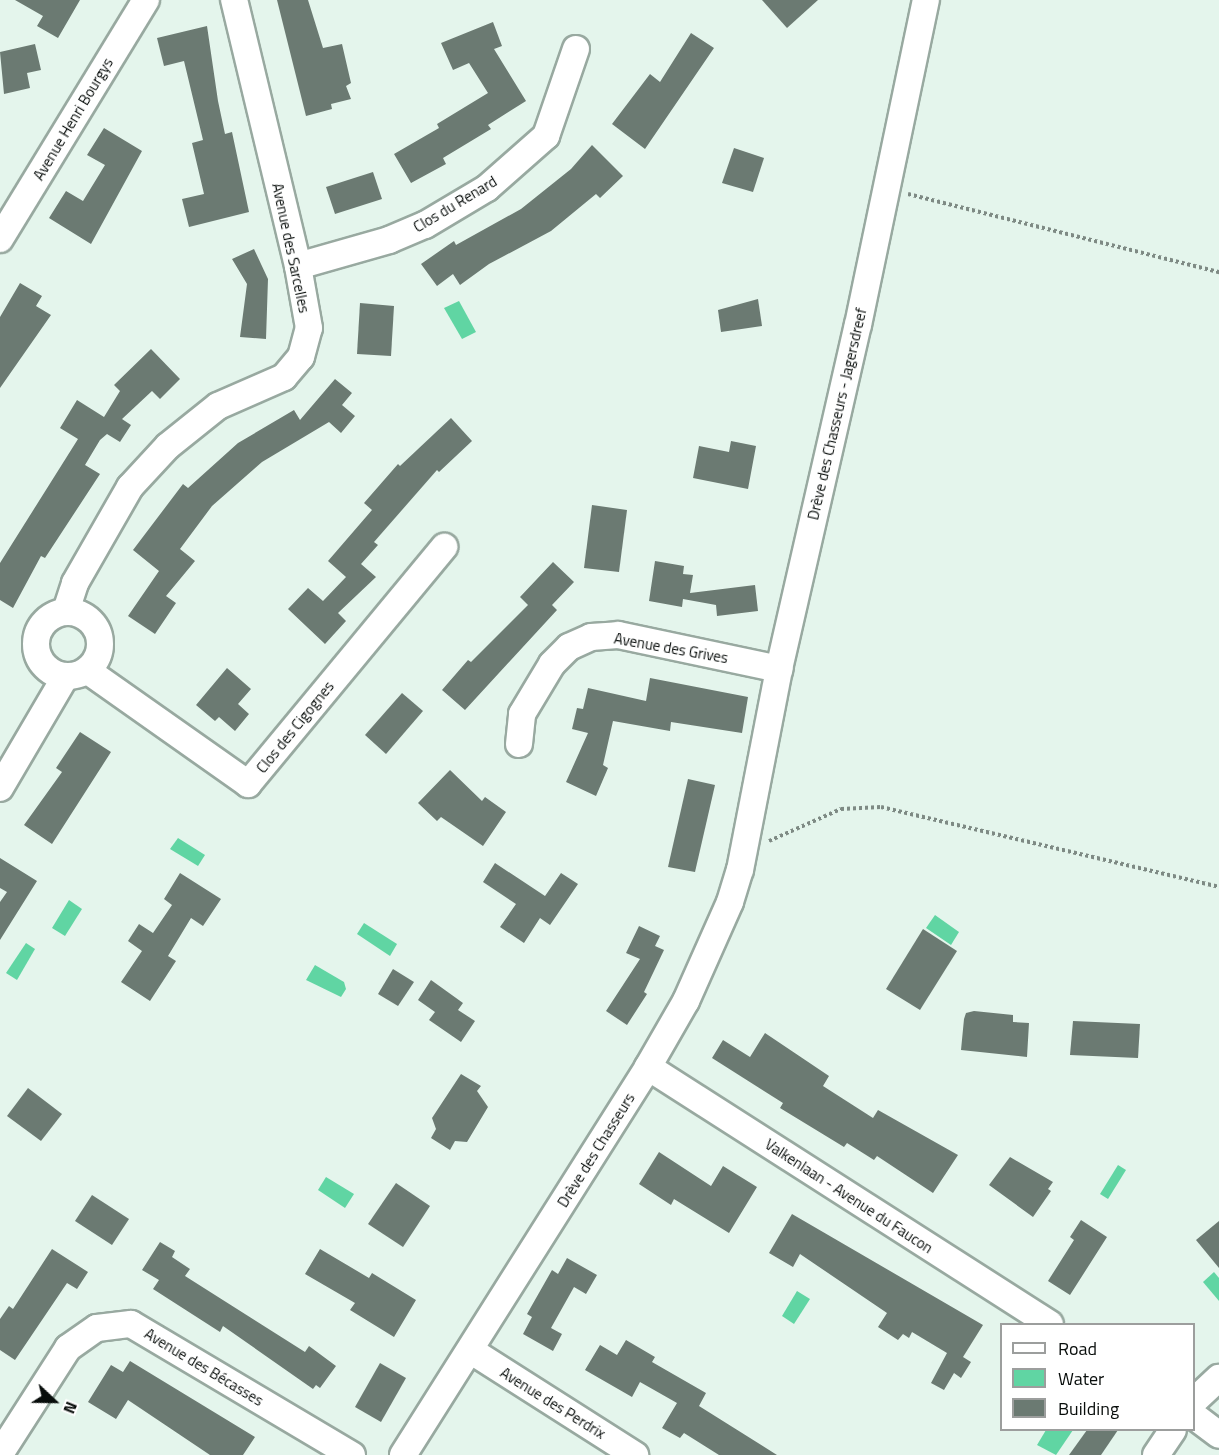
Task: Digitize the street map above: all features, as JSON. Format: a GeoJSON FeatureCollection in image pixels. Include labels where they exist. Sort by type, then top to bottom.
{"type":"FeatureCollection","features":[{"type":"Feature","properties":{"kind":"street","name":"Avenue Henri Bourgys"},"geometry":{"type":"LineString","coordinates":[[0,239],[146,0]]}},
{"type":"Feature","properties":{"kind":"street","name":"Avenue des Sarcelles"},"geometry":{"type":"LineString","coordinates":[[66,611],[75,583],[130,487],[168,446],[218,406],[284,377],[301,357],[309,328],[298,266],[234,0]]}},
{"type":"Feature","properties":{"kind":"street","name":"Drève des Chasseurs - Jagersdreef"},"geometry":{"type":"LineString","coordinates":[[749,827],[779,669],[887,188],[926,0]]}},
{"type":"Feature","properties":{"kind":"street","name":"Clos du Renard"},"geometry":{"type":"LineString","coordinates":[[298,266],[389,240],[425,225],[487,188],[546,136],[576,50]]}},
{"type":"Feature","properties":{"kind":"street","name":"Clos des Cigognes"},"geometry":{"type":"LineString","coordinates":[[76,674],[248,784],[444,547]]}},
{"type":"Feature","properties":{"kind":"street"},"geometry":{"type":"LineString","coordinates":[[0,788],[76,674],[99,656],[101,638],[86,616],[66,611],[52,615],[38,631],[36,651],[44,666],[76,674]]}},
{"type":"Feature","properties":{"kind":"street","name":"Avenue des Grives"},"geometry":{"type":"LineString","coordinates":[[519,744],[522,714],[548,671],[569,647],[591,637],[618,635],[779,669]]}},
{"type":"Feature","properties":{"kind":"street","name":"Drève des Chasseurs"},"geometry":{"type":"LineString","coordinates":[[403,1455],[648,1067],[699,974],[730,902],[749,827]]}},
{"type":"Feature","properties":{"kind":"street","name":"Valkenlaan - Avenue du Faucon"},"geometry":{"type":"LineString","coordinates":[[648,1067],[1048,1323]]}},
{"type":"Feature","properties":{"kind":"street","name":"Avenue des Bécasses"},"geometry":{"type":"LineString","coordinates":[[0,1454],[68,1348],[97,1328],[131,1324],[352,1455]]}},
{"type":"Feature","properties":{"kind":"street","name":"Avenue des Perdrix"},"geometry":{"type":"LineString","coordinates":[[470,1350],[635,1455]]}},
{"type":"Feature","properties":{"kind":"street"},"geometry":{"type":"LineString","coordinates":[[1195,1400],[1219,1378]]}},
{"type":"Feature","properties":{"kind":"street"},"geometry":{"type":"LineString","coordinates":[[1195,1417],[1219,1435]]}},
{"type":"Feature","properties":{"kind":"street"},"geometry":{"type":"LineString","coordinates":[[1156,1455],[1172,1431]]}},
{"type":"Feature","properties":{"kind":"path"},"geometry":{"type":"LineString","coordinates":[[887,188],[1219,272]]}},
{"type":"Feature","properties":{"kind":"path"},"geometry":{"type":"LineString","coordinates":[[744,853],[841,808],[881,807],[1219,887]]}},
{"type":"Feature","properties":{"kind":"water"},"geometry":{"type":"Polygon","coordinates":[[[459,301],[476,332],[462,339],[444,308],[459,301]]]}},
{"type":"Feature","properties":{"kind":"water"},"geometry":{"type":"Polygon","coordinates":[[[178,838],[205,855],[198,866],[170,849],[178,838]]]}},
{"type":"Feature","properties":{"kind":"water"},"geometry":{"type":"Polygon","coordinates":[[[69,900],[82,909],[65,936],[52,928],[69,900]]]}},
{"type":"Feature","properties":{"kind":"water"},"geometry":{"type":"Polygon","coordinates":[[[935,915],[959,932],[951,945],[926,928],[935,915]]]}},
{"type":"Feature","properties":{"kind":"water"},"geometry":{"type":"Polygon","coordinates":[[[364,923],[397,944],[390,956],[357,934],[364,923]]]}},
{"type":"Feature","properties":{"kind":"water"},"geometry":{"type":"Polygon","coordinates":[[[26,943],[35,949],[17,980],[6,973],[26,943]]]}},
{"type":"Feature","properties":{"kind":"water"},"geometry":{"type":"Polygon","coordinates":[[[315,965],[344,982],[346,989],[341,997],[306,980],[315,965]]]}},
{"type":"Feature","properties":{"kind":"water"},"geometry":{"type":"Polygon","coordinates":[[[1118,1165],[1126,1170],[1108,1199],[1100,1194],[1118,1165]]]}},
{"type":"Feature","properties":{"kind":"water"},"geometry":{"type":"Polygon","coordinates":[[[326,1177],[354,1194],[345,1208],[318,1190],[326,1177]]]}},
{"type":"Feature","properties":{"kind":"water"},"geometry":{"type":"Polygon","coordinates":[[[1214,1272],[1219,1278],[1219,1301],[1203,1282],[1214,1272]]]}},
{"type":"Feature","properties":{"kind":"water"},"geometry":{"type":"Polygon","coordinates":[[[797,1291],[810,1299],[794,1324],[782,1316],[797,1291]]]}},
{"type":"Feature","properties":{"kind":"water"},"geometry":{"type":"Polygon","coordinates":[[[1045,1431],[1072,1431],[1056,1455],[1037,1445],[1045,1431]]]}},
{"type":"Feature","properties":{"kind":"building"},"geometry":{"type":"Polygon","coordinates":[[[15,0],[80,0],[58,38],[37,26],[43,16],[15,0]]]}},
{"type":"Feature","properties":{"kind":"building"},"geometry":{"type":"Polygon","coordinates":[[[277,0],[308,0],[323,48],[342,44],[351,83],[346,86],[351,99],[331,104],[332,109],[306,116],[277,0]]]}},
{"type":"Feature","properties":{"kind":"building"},"geometry":{"type":"Polygon","coordinates":[[[762,0],[818,0],[787,28],[762,0]]]}},
{"type":"Feature","properties":{"kind":"building"},"geometry":{"type":"Polygon","coordinates":[[[493,22],[502,46],[494,49],[526,101],[488,125],[491,129],[443,158],[446,164],[411,183],[394,154],[439,128],[437,124],[488,93],[469,63],[453,70],[441,43],[493,22]]]}},
{"type":"Feature","properties":{"kind":"building"},"geometry":{"type":"Polygon","coordinates":[[[207,26],[225,134],[232,132],[249,212],[189,227],[182,199],[204,194],[192,143],[203,140],[184,61],[164,66],[157,38],[207,26]]]}},
{"type":"Feature","properties":{"kind":"building"},"geometry":{"type":"Polygon","coordinates":[[[691,33],[714,48],[645,149],[612,124],[650,74],[660,82],[691,33]]]}},
{"type":"Feature","properties":{"kind":"building"},"geometry":{"type":"Polygon","coordinates":[[[35,44],[41,70],[27,73],[30,88],[4,94],[0,52],[35,44]]]}},
{"type":"Feature","properties":{"kind":"building"},"geometry":{"type":"Polygon","coordinates":[[[104,128],[142,151],[91,244],[49,218],[66,191],[83,201],[105,165],[87,155],[104,128]]]}},
{"type":"Feature","properties":{"kind":"building"},"geometry":{"type":"Polygon","coordinates":[[[592,145],[623,176],[600,198],[596,194],[551,231],[489,264],[460,285],[453,274],[437,286],[421,264],[454,241],[456,245],[521,209],[571,169],[592,145]]]}},
{"type":"Feature","properties":{"kind":"building"},"geometry":{"type":"Polygon","coordinates":[[[734,148],[764,158],[753,192],[722,183],[734,148]]]}},
{"type":"Feature","properties":{"kind":"building"},"geometry":{"type":"Polygon","coordinates":[[[373,172],[382,199],[335,214],[326,187],[373,172]]]}},
{"type":"Feature","properties":{"kind":"building"},"geometry":{"type":"Polygon","coordinates":[[[254,249],[268,279],[266,339],[240,337],[247,284],[232,259],[254,249]]]}},
{"type":"Feature","properties":{"kind":"building"},"geometry":{"type":"Polygon","coordinates":[[[20,283],[42,296],[36,306],[51,315],[0,388],[0,317],[20,283]]]}},
{"type":"Feature","properties":{"kind":"building"},"geometry":{"type":"Polygon","coordinates":[[[758,299],[762,326],[721,332],[718,310],[758,299]]]}},
{"type":"Feature","properties":{"kind":"building"},"geometry":{"type":"Polygon","coordinates":[[[360,303],[394,306],[391,356],[357,354],[360,303]]]}},
{"type":"Feature","properties":{"kind":"building"},"geometry":{"type":"Polygon","coordinates":[[[151,349],[180,379],[160,399],[152,391],[122,419],[131,425],[120,442],[107,434],[100,440],[85,465],[100,474],[45,558],[41,556],[13,608],[0,600],[0,563],[78,439],[60,428],[77,400],[104,417],[120,391],[114,385],[151,349]]]}},
{"type":"Feature","properties":{"kind":"building"},"geometry":{"type":"Polygon","coordinates":[[[335,379],[352,393],[342,405],[355,416],[341,433],[329,422],[262,462],[212,506],[180,549],[195,561],[166,596],[176,603],[155,634],[128,616],[159,571],[133,550],[183,484],[188,488],[238,443],[294,410],[300,420],[335,379]]]}},
{"type":"Feature","properties":{"kind":"building"},"geometry":{"type":"Polygon","coordinates":[[[451,418],[472,441],[439,472],[437,470],[374,542],[378,545],[361,564],[376,577],[338,613],[346,621],[325,644],[288,609],[308,588],[323,601],[346,577],[328,561],[372,510],[364,503],[398,464],[400,466],[451,418]]]}},
{"type":"Feature","properties":{"kind":"building"},"geometry":{"type":"Polygon","coordinates":[[[731,441],[756,446],[748,489],[693,478],[699,446],[729,452],[731,441]]]}},
{"type":"Feature","properties":{"kind":"building"},"geometry":{"type":"Polygon","coordinates":[[[592,505],[627,510],[619,572],[584,568],[592,505]]]}},
{"type":"Feature","properties":{"kind":"building"},"geometry":{"type":"Polygon","coordinates":[[[655,561],[684,566],[683,574],[693,575],[690,593],[755,585],[758,611],[717,616],[716,605],[683,599],[682,607],[649,601],[655,561]]]}},
{"type":"Feature","properties":{"kind":"building"},"geometry":{"type":"Polygon","coordinates":[[[553,562],[574,582],[552,605],[557,610],[465,710],[442,690],[468,660],[471,662],[528,605],[520,597],[553,562]]]}},
{"type":"Feature","properties":{"kind":"building"},"geometry":{"type":"Polygon","coordinates":[[[227,668],[251,689],[238,704],[249,714],[235,731],[219,717],[215,721],[196,705],[227,668]]]}},
{"type":"Feature","properties":{"kind":"building"},"geometry":{"type":"Polygon","coordinates":[[[650,678],[748,697],[742,733],[671,722],[670,731],[613,721],[603,765],[608,768],[596,796],[566,782],[588,733],[572,729],[577,708],[583,709],[588,688],[646,701],[650,678]]]}},
{"type":"Feature","properties":{"kind":"building"},"geometry":{"type":"Polygon","coordinates":[[[402,693],[423,711],[386,754],[365,735],[402,693]]]}},
{"type":"Feature","properties":{"kind":"building"},"geometry":{"type":"Polygon","coordinates":[[[80,732],[111,752],[52,844],[24,825],[62,772],[56,768],[80,732]]]}},
{"type":"Feature","properties":{"kind":"building"},"geometry":{"type":"Polygon","coordinates":[[[450,770],[482,801],[485,797],[506,812],[483,846],[441,817],[437,821],[418,803],[450,770]]]}},
{"type":"Feature","properties":{"kind":"building"},"geometry":{"type":"Polygon","coordinates":[[[688,779],[715,785],[695,872],[668,867],[688,779]]]}},
{"type":"Feature","properties":{"kind":"building"},"geometry":{"type":"Polygon","coordinates":[[[0,858],[37,881],[0,940],[0,902],[7,892],[0,888],[0,858]]]}},
{"type":"Feature","properties":{"kind":"building"},"geometry":{"type":"Polygon","coordinates":[[[495,863],[545,896],[561,873],[578,884],[550,925],[540,918],[524,943],[500,927],[516,904],[483,882],[495,863]]]}},
{"type":"Feature","properties":{"kind":"building"},"geometry":{"type":"Polygon","coordinates":[[[180,873],[221,899],[203,926],[191,918],[168,956],[176,961],[150,1001],[121,982],[142,951],[128,941],[139,924],[153,933],[172,905],[164,899],[180,873]]]}},
{"type":"Feature","properties":{"kind":"building"},"geometry":{"type":"Polygon","coordinates":[[[639,926],[660,936],[655,946],[664,950],[644,992],[647,994],[627,1025],[606,1011],[640,959],[626,953],[639,926]]]}},
{"type":"Feature","properties":{"kind":"building"},"geometry":{"type":"Polygon","coordinates":[[[923,929],[957,951],[920,1010],[886,989],[923,929]]]}},
{"type":"Feature","properties":{"kind":"building"},"geometry":{"type":"Polygon","coordinates":[[[393,969],[414,982],[398,1006],[378,994],[393,969]]]}},
{"type":"Feature","properties":{"kind":"building"},"geometry":{"type":"Polygon","coordinates":[[[431,980],[463,1003],[458,1010],[475,1021],[461,1042],[429,1020],[435,1012],[418,1000],[431,980]]]}},
{"type":"Feature","properties":{"kind":"building"},"geometry":{"type":"Polygon","coordinates":[[[974,1011],[1013,1015],[1013,1022],[1029,1023],[1027,1057],[961,1050],[966,1013],[974,1011]]]}},
{"type":"Feature","properties":{"kind":"building"},"geometry":{"type":"Polygon","coordinates":[[[1073,1021],[1140,1024],[1138,1058],[1070,1055],[1073,1021]]]}},
{"type":"Feature","properties":{"kind":"building"},"geometry":{"type":"Polygon","coordinates":[[[765,1033],[829,1076],[823,1086],[873,1118],[878,1110],[958,1155],[933,1193],[877,1156],[874,1160],[847,1143],[844,1147],[780,1108],[783,1103],[712,1058],[723,1040],[750,1057],[765,1033]]]}},
{"type":"Feature","properties":{"kind":"building"},"geometry":{"type":"Polygon","coordinates":[[[461,1074],[481,1086],[477,1091],[488,1107],[467,1142],[455,1141],[450,1150],[431,1138],[436,1129],[432,1118],[461,1074]]]}},
{"type":"Feature","properties":{"kind":"building"},"geometry":{"type":"Polygon","coordinates":[[[28,1088],[62,1114],[41,1141],[7,1116],[28,1088]]]}},
{"type":"Feature","properties":{"kind":"building"},"geometry":{"type":"Polygon","coordinates":[[[659,1152],[711,1186],[723,1166],[757,1187],[729,1233],[674,1199],[671,1205],[639,1184],[659,1152]]]}},
{"type":"Feature","properties":{"kind":"building"},"geometry":{"type":"Polygon","coordinates":[[[1010,1157],[1053,1182],[1048,1189],[1051,1191],[1033,1217],[989,1185],[1010,1157]]]}},
{"type":"Feature","properties":{"kind":"building"},"geometry":{"type":"Polygon","coordinates":[[[396,1183],[430,1206],[403,1247],[368,1224],[396,1183]]]}},
{"type":"Feature","properties":{"kind":"building"},"geometry":{"type":"Polygon","coordinates":[[[92,1195],[129,1219],[112,1245],[75,1221],[92,1195]]]}},
{"type":"Feature","properties":{"kind":"building"},"geometry":{"type":"Polygon","coordinates":[[[792,1214],[983,1325],[963,1357],[971,1362],[961,1378],[954,1373],[944,1390],[931,1383],[947,1353],[912,1332],[909,1338],[903,1334],[898,1340],[878,1327],[887,1313],[800,1254],[793,1267],[769,1253],[792,1214]]]}},
{"type":"Feature","properties":{"kind":"building"},"geometry":{"type":"Polygon","coordinates":[[[1081,1220],[1107,1237],[1070,1295],[1048,1281],[1074,1240],[1070,1237],[1081,1220]]]}},
{"type":"Feature","properties":{"kind":"building"},"geometry":{"type":"Polygon","coordinates":[[[1219,1221],[1219,1268],[1196,1240],[1219,1221]]]}},
{"type":"Feature","properties":{"kind":"building"},"geometry":{"type":"Polygon","coordinates":[[[160,1242],[175,1251],[172,1257],[190,1269],[185,1276],[305,1352],[309,1346],[336,1366],[320,1388],[316,1385],[313,1389],[223,1326],[220,1332],[153,1289],[159,1280],[142,1270],[160,1242]]]}},
{"type":"Feature","properties":{"kind":"building"},"geometry":{"type":"Polygon","coordinates":[[[52,1249],[88,1272],[77,1289],[67,1283],[15,1360],[0,1350],[0,1319],[9,1306],[13,1309],[52,1249]]]}},
{"type":"Feature","properties":{"kind":"building"},"geometry":{"type":"Polygon","coordinates":[[[320,1249],[369,1278],[372,1273],[416,1300],[394,1337],[350,1310],[355,1303],[305,1274],[320,1249]]]}},
{"type":"Feature","properties":{"kind":"building"},"geometry":{"type":"Polygon","coordinates":[[[567,1258],[597,1275],[586,1294],[574,1287],[551,1328],[562,1334],[553,1351],[523,1334],[532,1317],[527,1314],[552,1270],[558,1274],[567,1258]]]}},
{"type":"Feature","properties":{"kind":"building"},"geometry":{"type":"Polygon","coordinates":[[[626,1340],[655,1357],[652,1362],[706,1393],[699,1406],[777,1455],[719,1455],[684,1433],[680,1438],[662,1428],[677,1403],[640,1382],[632,1397],[585,1370],[600,1345],[617,1355],[626,1340]]]}},
{"type":"Feature","properties":{"kind":"building"},"geometry":{"type":"Polygon","coordinates":[[[130,1361],[255,1437],[243,1455],[210,1455],[128,1400],[116,1419],[88,1402],[111,1365],[123,1372],[130,1361]]]}},
{"type":"Feature","properties":{"kind":"building"},"geometry":{"type":"Polygon","coordinates":[[[380,1363],[406,1378],[381,1422],[355,1407],[380,1363]]]}},
{"type":"Feature","properties":{"kind":"building"},"geometry":{"type":"Polygon","coordinates":[[[1086,1431],[1117,1431],[1101,1455],[1069,1455],[1086,1431]]]}}]}
